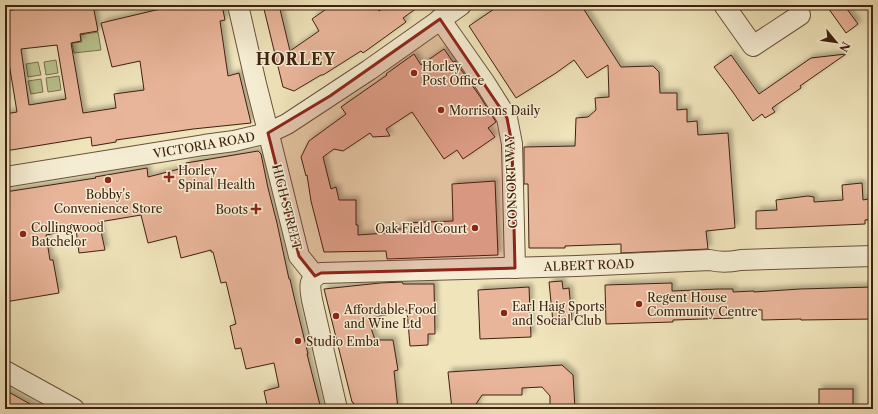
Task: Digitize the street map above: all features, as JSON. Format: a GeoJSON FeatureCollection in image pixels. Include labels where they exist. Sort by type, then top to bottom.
{"type":"FeatureCollection","features":[{"type":"Feature","properties":{"kind":"street","name":"HIGH STREET"},"geometry":{"type":"LineString","coordinates":[[238,5],[298,256],[312,280]]}},
{"type":"Feature","properties":{"kind":"street","name":"VICTORIA ROAD"},"geometry":{"type":"LineString","coordinates":[[5,176],[204,145],[234,142],[268,133],[286,124],[369,70],[461,5]]}},
{"type":"Feature","properties":{"kind":"street"},"geometry":{"type":"LineString","coordinates":[[724,5],[758,53],[800,15]]}},
{"type":"Feature","properties":{"kind":"street","name":"CONSORT WAY"},"geometry":{"type":"LineString","coordinates":[[440,19],[485,83],[507,118],[512,144],[515,268]]}},
{"type":"Feature","properties":{"kind":"street","name":"ALBERT ROAD"},"geometry":{"type":"LineString","coordinates":[[312,280],[321,273],[577,266],[710,260],[718,262],[731,262],[741,260],[873,256]]}},
{"type":"Feature","properties":{"kind":"street"},"geometry":{"type":"LineString","coordinates":[[312,280],[312,300],[337,409]]}},
{"type":"Feature","properties":{"kind":"street"},"geometry":{"type":"LineString","coordinates":[[5,371],[74,409]]}},
{"type":"Feature","properties":{"kind":"highlighted area"},"geometry":{"type":"Polygon","coordinates":[[[440,19],[507,118],[512,144],[515,268],[321,273],[315,276],[299,256],[268,133],[330,96],[440,19]]]}},
{"type":"Feature","properties":{"kind":"green space"},"geometry":{"type":"Polygon","coordinates":[[[98,32],[101,50],[74,53],[72,43],[82,42],[80,35],[98,32]]]}},
{"type":"Feature","properties":{"kind":"green space"},"geometry":{"type":"Polygon","coordinates":[[[56,60],[58,73],[46,75],[44,62],[56,60]]]}},
{"type":"Feature","properties":{"kind":"green space"},"geometry":{"type":"Polygon","coordinates":[[[38,62],[41,75],[28,77],[26,64],[38,62]]]}},
{"type":"Feature","properties":{"kind":"green space"},"geometry":{"type":"Polygon","coordinates":[[[59,76],[61,90],[48,92],[46,78],[59,76]]]}},
{"type":"Feature","properties":{"kind":"green space"},"geometry":{"type":"Polygon","coordinates":[[[41,79],[43,92],[31,94],[28,81],[41,79]]]}},
{"type":"Feature","properties":{"kind":"building"},"geometry":{"type":"Polygon","coordinates":[[[93,5],[98,31],[80,34],[81,41],[71,43],[83,113],[116,108],[114,94],[144,90],[140,61],[112,67],[101,23],[184,5],[222,5],[225,20],[220,21],[228,76],[239,73],[251,123],[193,129],[116,140],[116,142],[92,146],[91,137],[5,151],[5,114],[17,112],[7,51],[5,52],[5,11],[38,6],[93,5]],[[57,45],[21,49],[29,105],[66,99],[57,45]]]}},
{"type":"Feature","properties":{"kind":"building"},"geometry":{"type":"Polygon","coordinates":[[[263,5],[279,5],[290,51],[319,31],[312,19],[332,5],[375,5],[379,11],[387,5],[421,5],[403,18],[406,22],[363,53],[361,51],[294,91],[283,87],[263,5]]]}},
{"type":"Feature","properties":{"kind":"building"},"geometry":{"type":"Polygon","coordinates":[[[500,5],[581,5],[621,67],[653,66],[659,72],[660,93],[677,93],[677,110],[687,109],[687,122],[697,121],[698,135],[728,133],[735,228],[706,231],[708,249],[621,253],[621,244],[565,246],[565,248],[529,248],[528,184],[524,184],[524,147],[575,146],[576,118],[588,117],[596,110],[595,98],[609,97],[608,65],[587,78],[574,60],[516,98],[469,26],[500,5]]]}},
{"type":"Feature","properties":{"kind":"building"},"geometry":{"type":"Polygon","coordinates":[[[826,5],[844,5],[858,24],[846,33],[826,5]]]}},
{"type":"Feature","properties":{"kind":"building"},"geometry":{"type":"Polygon","coordinates":[[[444,49],[453,62],[455,61],[496,122],[488,128],[495,137],[463,159],[457,150],[444,159],[412,112],[386,129],[390,136],[373,137],[370,133],[343,151],[334,149],[323,157],[331,189],[336,187],[339,200],[356,200],[356,225],[358,225],[358,235],[386,233],[386,229],[403,229],[403,223],[453,221],[452,184],[495,181],[498,255],[387,259],[386,251],[324,252],[311,201],[307,175],[306,176],[301,157],[309,141],[346,114],[341,107],[414,54],[421,65],[444,49]]]}},
{"type":"Feature","properties":{"kind":"building"},"geometry":{"type":"Polygon","coordinates":[[[846,54],[800,86],[801,88],[772,108],[775,112],[765,118],[762,114],[753,121],[714,67],[731,55],[759,94],[811,58],[846,54]]]}},
{"type":"Feature","properties":{"kind":"building"},"geometry":{"type":"Polygon","coordinates":[[[258,151],[261,154],[289,279],[321,409],[268,409],[264,391],[279,387],[274,363],[246,369],[241,348],[235,349],[230,326],[236,324],[226,282],[221,283],[213,252],[211,252],[211,250],[181,258],[176,236],[148,243],[141,215],[99,222],[105,250],[79,253],[76,229],[46,235],[50,260],[53,260],[59,293],[5,302],[5,192],[96,178],[95,177],[147,168],[148,177],[187,167],[186,163],[258,151]]]}},
{"type":"Feature","properties":{"kind":"building"},"geometry":{"type":"Polygon","coordinates":[[[862,183],[863,200],[873,198],[873,219],[865,220],[865,224],[756,229],[756,211],[777,210],[776,200],[808,196],[814,197],[814,202],[843,200],[842,185],[862,183]]]}},
{"type":"Feature","properties":{"kind":"building"},"geometry":{"type":"Polygon","coordinates":[[[562,281],[563,289],[569,288],[572,320],[553,322],[549,282],[562,281]]]}},
{"type":"Feature","properties":{"kind":"building"},"geometry":{"type":"Polygon","coordinates":[[[402,282],[403,284],[434,284],[435,334],[428,334],[428,345],[410,346],[407,310],[368,319],[375,340],[393,340],[398,370],[394,371],[398,409],[355,409],[324,289],[402,282]]]}},
{"type":"Feature","properties":{"kind":"building"},"geometry":{"type":"Polygon","coordinates":[[[672,283],[672,291],[733,289],[733,292],[754,292],[873,287],[873,319],[762,320],[762,310],[733,309],[733,318],[606,324],[605,285],[672,283]]]}},
{"type":"Feature","properties":{"kind":"building","name":"Earl Haig Sports and Social Club"},"geometry":{"type":"Polygon","coordinates":[[[529,287],[531,337],[480,339],[478,290],[529,287]]]}},
{"type":"Feature","properties":{"kind":"building"},"geometry":{"type":"Polygon","coordinates":[[[562,365],[573,375],[575,409],[550,409],[550,396],[542,387],[522,388],[522,395],[482,395],[476,404],[477,409],[452,409],[448,372],[562,365]]]}},
{"type":"Feature","properties":{"kind":"building"},"geometry":{"type":"Polygon","coordinates":[[[819,389],[853,389],[853,409],[819,409],[819,389]]]}},
{"type":"Feature","properties":{"kind":"building"},"geometry":{"type":"Polygon","coordinates":[[[5,390],[39,409],[5,409],[5,390]]]}},
{"type":"Feature","properties":{"kind":"place","name":"Horley Post Office"},"geometry":{"type":"Point","coordinates":[414,73]}},
{"type":"Feature","properties":{"kind":"place","name":"Morrisons Daily"},"geometry":{"type":"Point","coordinates":[441,110]}},
{"type":"Feature","properties":{"kind":"place","name":"Horley Spinal Health"},"geometry":{"type":"Point","coordinates":[169,177]}},
{"type":"Feature","properties":{"kind":"place","name":"Bobby's Convenience Store"},"geometry":{"type":"Point","coordinates":[108,180]}},
{"type":"Feature","properties":{"kind":"place","name":"Boots"},"geometry":{"type":"Point","coordinates":[256,209]}},
{"type":"Feature","properties":{"kind":"place","name":"Oak Field Court"},"geometry":{"type":"Point","coordinates":[475,228]}},
{"type":"Feature","properties":{"kind":"place","name":"Collingwood Batchelor"},"geometry":{"type":"Point","coordinates":[23,234]}},
{"type":"Feature","properties":{"kind":"place","name":"Regent House Community Centre"},"geometry":{"type":"Point","coordinates":[639,304]}},
{"type":"Feature","properties":{"kind":"place","name":"Earl Haig Sports and Social Club"},"geometry":{"type":"Point","coordinates":[504,313]}},
{"type":"Feature","properties":{"kind":"place","name":"Affordable Food and Wine Ltd"},"geometry":{"type":"Point","coordinates":[336,316]}},
{"type":"Feature","properties":{"kind":"place","name":"Studio Emba"},"geometry":{"type":"Point","coordinates":[298,341]}},
{"type":"Feature","properties":{"kind":"district","name":"HORLEY"},"geometry":{"type":"Point","coordinates":[296,59]}}]}
